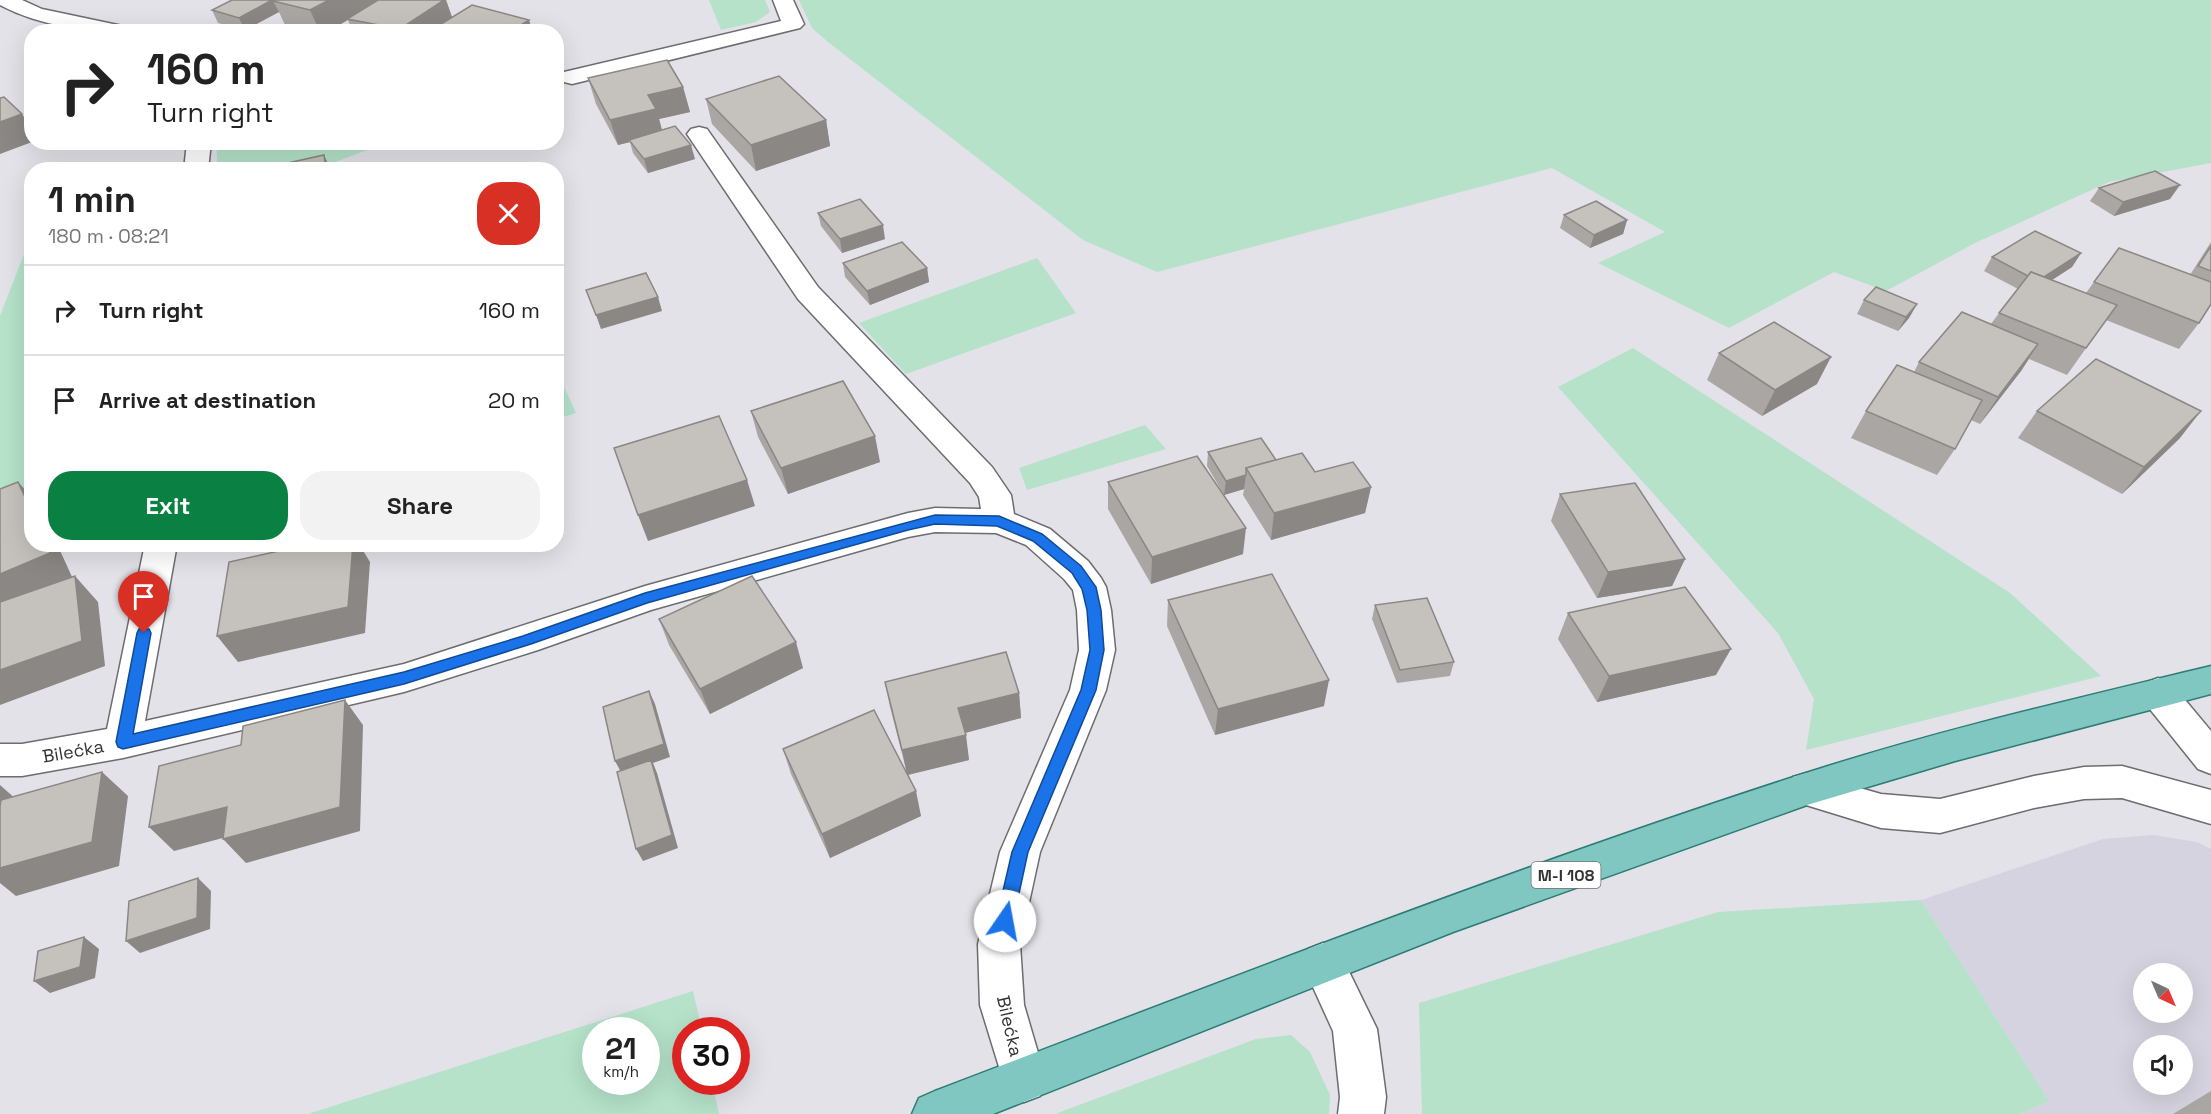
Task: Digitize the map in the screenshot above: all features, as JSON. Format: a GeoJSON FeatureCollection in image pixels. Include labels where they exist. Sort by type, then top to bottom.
{"type":"FeatureCollection","features":[{"type":"Feature","properties":{"kind":"main road","name":"M-I 108"},"geometry":{"type":"LineString","coordinates":[[935,1114],[1448,915],[1806,789],[1955,745],[2211,680]]}},
{"type":"Feature","properties":{"kind":"street"},"geometry":{"type":"LineString","coordinates":[[6,0],[38,14],[86,24]]}},
{"type":"Feature","properties":{"kind":"street"},"geometry":{"type":"LineString","coordinates":[[572,77],[793,24],[783,0]]}},
{"type":"Feature","properties":{"kind":"street"},"geometry":{"type":"LineString","coordinates":[[699,134],[808,293],[981,475],[995,495],[999,521]]}},
{"type":"Feature","properties":{"kind":"street","name":"Bilećka"},"geometry":{"type":"LineString","coordinates":[[0,760],[22,760],[123,742],[404,678],[526,640],[645,599],[908,525],[935,520],[999,521],[1038,537],[1076,570],[1089,587],[1094,610],[1097,650],[1088,690],[1020,852],[999,944],[1002,1005],[1024,1080]]}},
{"type":"Feature","properties":{"kind":"street"},"geometry":{"type":"LineString","coordinates":[[123,742],[159,552]]}},
{"type":"Feature","properties":{"kind":"street"},"geometry":{"type":"LineString","coordinates":[[2158,693],[2211,758]]}},
{"type":"Feature","properties":{"kind":"street"},"geometry":{"type":"LineString","coordinates":[[1806,789],[1881,811],[1940,816],[2034,792],[2084,783],[2122,782],[2211,807]]}},
{"type":"Feature","properties":{"kind":"street"},"geometry":{"type":"LineString","coordinates":[[1323,963],[1355,1029],[1363,1097],[1361,1114]]}},
{"type":"Feature","properties":{"kind":"shaded area"},"geometry":{"type":"Polygon","coordinates":[[[2153,835],[2197,842],[2211,849],[2211,1114],[2020,1114],[2049,1101],[1921,900],[2103,839],[2153,835]]]}},
{"type":"Feature","properties":{"kind":"green space"},"geometry":{"type":"Polygon","coordinates":[[[709,0],[765,0],[770,12],[756,22],[721,30],[709,0]]]}},
{"type":"Feature","properties":{"kind":"green space"},"geometry":{"type":"Polygon","coordinates":[[[799,0],[2211,0],[2211,163],[2109,182],[1975,243],[1886,291],[1834,272],[1729,328],[1598,263],[1665,232],[1552,168],[1157,272],[1083,240],[828,42],[812,28],[799,0]]]}},
{"type":"Feature","properties":{"kind":"green space"},"geometry":{"type":"Polygon","coordinates":[[[217,150],[367,150],[335,162],[217,162],[217,150]]]}},
{"type":"Feature","properties":{"kind":"green space"},"geometry":{"type":"Polygon","coordinates":[[[24,254],[24,503],[0,512],[0,316],[24,254]]]}},
{"type":"Feature","properties":{"kind":"green space"},"geometry":{"type":"Polygon","coordinates":[[[1037,258],[1076,313],[906,374],[859,323],[1037,258]]]}},
{"type":"Feature","properties":{"kind":"green space"},"geometry":{"type":"Polygon","coordinates":[[[1633,348],[2010,593],[2101,676],[1806,750],[1814,699],[1778,633],[1558,387],[1633,348]]]}},
{"type":"Feature","properties":{"kind":"green space"},"geometry":{"type":"Polygon","coordinates":[[[564,387],[576,413],[564,417],[564,387]]]}},
{"type":"Feature","properties":{"kind":"green space"},"geometry":{"type":"Polygon","coordinates":[[[1145,425],[1166,449],[1027,490],[1019,468],[1145,425]]]}},
{"type":"Feature","properties":{"kind":"green space"},"geometry":{"type":"Polygon","coordinates":[[[1921,900],[2049,1101],[2020,1114],[1422,1114],[1419,1003],[1718,912],[1921,900]]]}},
{"type":"Feature","properties":{"kind":"green space"},"geometry":{"type":"Polygon","coordinates":[[[693,991],[699,1017],[672,1017],[672,1095],[715,1095],[719,1114],[308,1114],[582,1026],[582,1095],[660,1095],[660,1017],[612,1017],[693,991]]]}},
{"type":"Feature","properties":{"kind":"green space"},"geometry":{"type":"Polygon","coordinates":[[[1291,1035],[1310,1052],[1330,1095],[1329,1114],[1055,1114],[1256,1039],[1291,1035]]]}},
{"type":"Feature","properties":{"kind":"building"},"geometry":{"type":"Polygon","coordinates":[[[232,0],[272,0],[239,18],[212,10],[232,0]]]}},
{"type":"Feature","properties":{"kind":"building"},"geometry":{"type":"Polygon","coordinates":[[[274,0],[329,0],[310,10],[274,0]]]}},
{"type":"Feature","properties":{"kind":"building"},"geometry":{"type":"Polygon","coordinates":[[[378,0],[444,0],[408,24],[374,24],[347,19],[378,0]]]}},
{"type":"Feature","properties":{"kind":"building"},"geometry":{"type":"Polygon","coordinates":[[[472,5],[529,20],[523,24],[441,24],[472,5]]]}},
{"type":"Feature","properties":{"kind":"building"},"geometry":{"type":"Polygon","coordinates":[[[667,60],[683,87],[648,95],[656,109],[610,120],[588,78],[667,60]]]}},
{"type":"Feature","properties":{"kind":"building"},"geometry":{"type":"Polygon","coordinates":[[[779,76],[826,120],[751,145],[706,99],[779,76]]]}},
{"type":"Feature","properties":{"kind":"building"},"geometry":{"type":"Polygon","coordinates":[[[4,97],[22,114],[0,122],[0,98],[4,97]]]}},
{"type":"Feature","properties":{"kind":"building"},"geometry":{"type":"Polygon","coordinates":[[[675,126],[691,145],[644,159],[629,140],[675,126]]]}},
{"type":"Feature","properties":{"kind":"building"},"geometry":{"type":"Polygon","coordinates":[[[324,155],[325,162],[292,162],[324,155]]]}},
{"type":"Feature","properties":{"kind":"building"},"geometry":{"type":"Polygon","coordinates":[[[2155,171],[2180,185],[2123,202],[2099,188],[2155,171]]]}},
{"type":"Feature","properties":{"kind":"building"},"geometry":{"type":"Polygon","coordinates":[[[860,199],[883,225],[840,239],[818,213],[860,199]]]}},
{"type":"Feature","properties":{"kind":"building"},"geometry":{"type":"Polygon","coordinates":[[[1596,201],[1627,220],[1594,235],[1564,215],[1596,201]]]}},
{"type":"Feature","properties":{"kind":"building"},"geometry":{"type":"Polygon","coordinates":[[[2035,231],[2081,253],[2044,277],[2031,272],[2028,276],[1992,257],[2035,231]]]}},
{"type":"Feature","properties":{"kind":"building"},"geometry":{"type":"Polygon","coordinates":[[[902,242],[927,268],[867,291],[843,263],[902,242]]]}},
{"type":"Feature","properties":{"kind":"building"},"geometry":{"type":"Polygon","coordinates":[[[2211,246],[2211,271],[2198,266],[2211,246]]]}},
{"type":"Feature","properties":{"kind":"building"},"geometry":{"type":"Polygon","coordinates":[[[2119,248],[2211,282],[2211,304],[2199,323],[2094,282],[2119,248]]]}},
{"type":"Feature","properties":{"kind":"building"},"geometry":{"type":"Polygon","coordinates":[[[2031,272],[2117,305],[2086,348],[1999,313],[2031,272]]]}},
{"type":"Feature","properties":{"kind":"building"},"geometry":{"type":"Polygon","coordinates":[[[646,273],[658,297],[596,315],[586,290],[646,273]]]}},
{"type":"Feature","properties":{"kind":"building"},"geometry":{"type":"Polygon","coordinates":[[[1876,287],[1917,304],[1906,317],[1864,300],[1876,287]]]}},
{"type":"Feature","properties":{"kind":"building"},"geometry":{"type":"Polygon","coordinates":[[[1962,312],[2038,344],[1998,397],[1919,362],[1962,312]]]}},
{"type":"Feature","properties":{"kind":"building"},"geometry":{"type":"Polygon","coordinates":[[[1774,322],[1831,357],[1775,390],[1719,353],[1774,322]]]}},
{"type":"Feature","properties":{"kind":"building"},"geometry":{"type":"Polygon","coordinates":[[[2096,359],[2201,411],[2144,467],[2037,411],[2096,359]]]}},
{"type":"Feature","properties":{"kind":"building"},"geometry":{"type":"Polygon","coordinates":[[[1897,365],[1982,400],[1955,449],[1866,411],[1897,365]]]}},
{"type":"Feature","properties":{"kind":"building"},"geometry":{"type":"Polygon","coordinates":[[[843,381],[875,436],[781,468],[751,411],[843,381]]]}},
{"type":"Feature","properties":{"kind":"building"},"geometry":{"type":"Polygon","coordinates":[[[719,416],[747,480],[638,515],[614,448],[719,416]]]}},
{"type":"Feature","properties":{"kind":"building"},"geometry":{"type":"Polygon","coordinates":[[[1261,438],[1276,460],[1246,468],[1246,475],[1226,481],[1208,452],[1261,438]]]}},
{"type":"Feature","properties":{"kind":"building"},"geometry":{"type":"Polygon","coordinates":[[[1302,453],[1315,472],[1353,462],[1371,487],[1274,513],[1246,468],[1302,453]]]}},
{"type":"Feature","properties":{"kind":"building"},"geometry":{"type":"Polygon","coordinates":[[[1197,456],[1246,528],[1152,557],[1108,482],[1197,456]]]}},
{"type":"Feature","properties":{"kind":"building"},"geometry":{"type":"Polygon","coordinates":[[[18,482],[24,495],[24,552],[50,553],[0,574],[0,489],[18,482]]]}},
{"type":"Feature","properties":{"kind":"building"},"geometry":{"type":"Polygon","coordinates":[[[1635,483],[1685,559],[1608,572],[1560,494],[1635,483]]]}},
{"type":"Feature","properties":{"kind":"building"},"geometry":{"type":"Polygon","coordinates":[[[274,552],[352,552],[348,607],[217,636],[229,562],[274,552]]]}},
{"type":"Feature","properties":{"kind":"building"},"geometry":{"type":"Polygon","coordinates":[[[1272,574],[1329,680],[1218,709],[1168,600],[1272,574]]]}},
{"type":"Feature","properties":{"kind":"building"},"geometry":{"type":"Polygon","coordinates":[[[75,576],[82,641],[0,670],[0,602],[75,576]]]}},
{"type":"Feature","properties":{"kind":"building"},"geometry":{"type":"Polygon","coordinates":[[[752,576],[796,642],[700,689],[659,619],[752,576]]]}},
{"type":"Feature","properties":{"kind":"building"},"geometry":{"type":"Polygon","coordinates":[[[1685,587],[1731,649],[1609,676],[1568,613],[1685,587]]]}},
{"type":"Feature","properties":{"kind":"building"},"geometry":{"type":"Polygon","coordinates":[[[1427,598],[1454,662],[1400,670],[1375,605],[1427,598]]]}},
{"type":"Feature","properties":{"kind":"building"},"geometry":{"type":"Polygon","coordinates":[[[1006,652],[1019,693],[958,708],[966,735],[902,750],[885,682],[1006,652]]]}},
{"type":"Feature","properties":{"kind":"building"},"geometry":{"type":"Polygon","coordinates":[[[649,691],[664,744],[615,761],[603,707],[649,691]]]}},
{"type":"Feature","properties":{"kind":"building"},"geometry":{"type":"Polygon","coordinates":[[[345,700],[340,807],[223,839],[227,807],[149,827],[159,766],[241,745],[243,726],[345,700]]]}},
{"type":"Feature","properties":{"kind":"building"},"geometry":{"type":"Polygon","coordinates":[[[874,710],[916,791],[822,834],[783,749],[874,710]]]}},
{"type":"Feature","properties":{"kind":"building"},"geometry":{"type":"Polygon","coordinates":[[[651,760],[672,835],[636,849],[617,772],[651,760]]]}},
{"type":"Feature","properties":{"kind":"building"},"geometry":{"type":"Polygon","coordinates":[[[102,772],[92,842],[0,868],[1,800],[102,772]]]}},
{"type":"Feature","properties":{"kind":"building"},"geometry":{"type":"Polygon","coordinates":[[[198,878],[197,918],[126,941],[129,901],[198,878]]]}},
{"type":"Feature","properties":{"kind":"building"},"geometry":{"type":"Polygon","coordinates":[[[84,937],[80,967],[34,981],[38,951],[84,937]]]}},
{"type":"Feature","properties":{"kind":"route"},"geometry":{"type":"LineString","coordinates":[[144,633],[123,742],[404,678],[526,640],[645,599],[908,525],[935,520],[999,521],[1038,537],[1076,570],[1089,587],[1094,610],[1097,650],[1088,690],[1020,852],[1005,921]]}}]}
